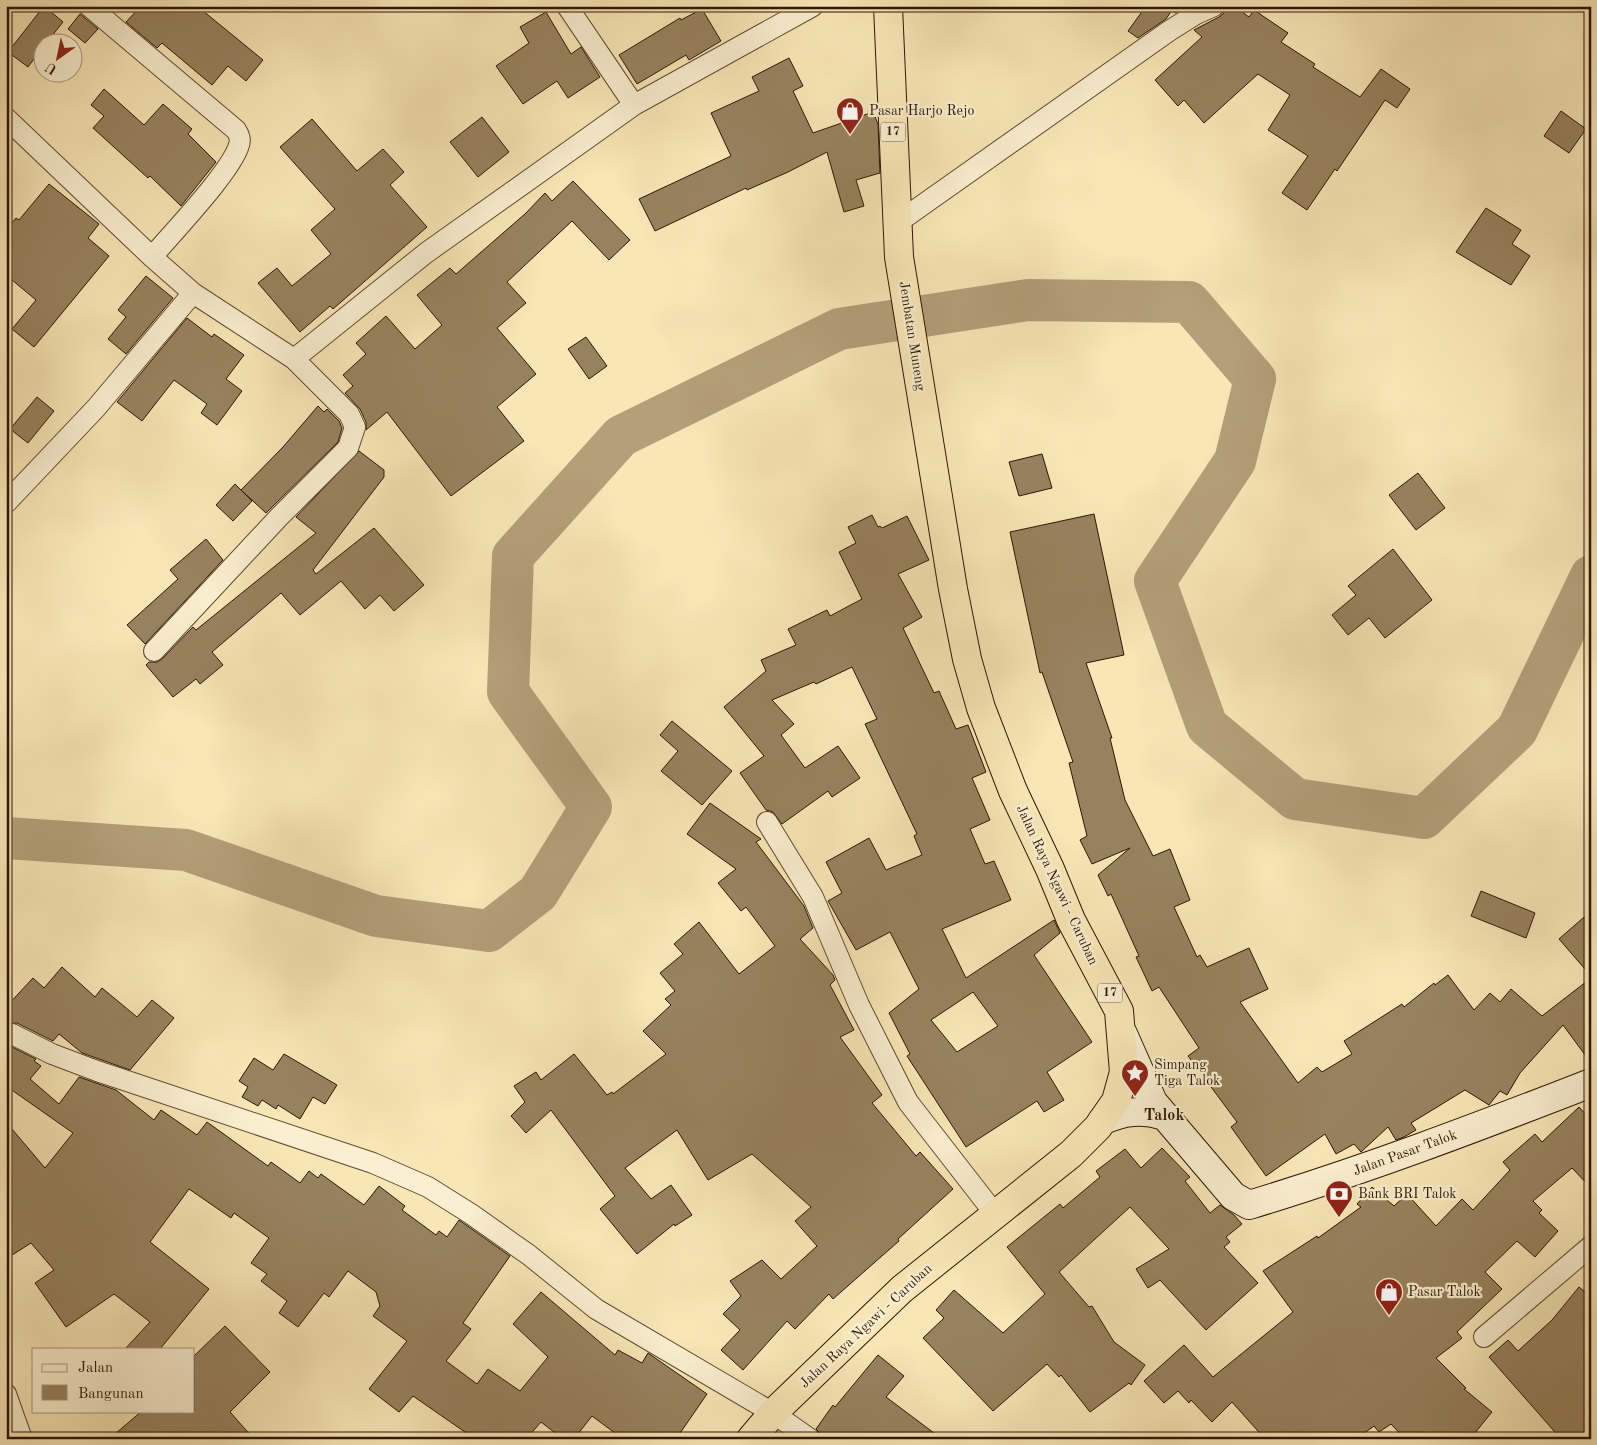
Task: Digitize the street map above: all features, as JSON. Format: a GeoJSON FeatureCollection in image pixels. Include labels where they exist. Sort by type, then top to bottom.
{"type":"FeatureCollection","features":[{"type":"Feature","properties":{"kind":"highway","name":"17"},"geometry":{"type":"LineString","coordinates":[[888,6],[897,223]]}},
{"type":"Feature","properties":{"kind":"highway","name":"Jembatan Muneng"},"geometry":{"type":"LineString","coordinates":[[897,223],[899,257],[924,415]]}},
{"type":"Feature","properties":{"kind":"highway","name":"Jalan Raya Ngawi - Caruban"},"geometry":{"type":"LineString","coordinates":[[751,1439],[773,1413],[902,1289],[1071,1154],[1102,1121],[1116,1101],[1124,1072],[1119,1011],[1071,920],[1050,869],[1013,792],[981,708],[967,660],[953,589],[924,415]]}},
{"type":"Feature","properties":{"kind":"main road","name":"Jalan Pasar Talok"},"geometry":{"type":"LineString","coordinates":[[1122,1031],[1153,1102],[1199,1153],[1233,1196],[1249,1204],[1320,1183],[1427,1146],[1591,1083]]}},
{"type":"Feature","properties":{"kind":"main road"},"geometry":{"type":"LineString","coordinates":[[1102,1121],[1127,1112],[1151,1112],[1164,1116]]}},
{"type":"Feature","properties":{"kind":"street"},"geometry":{"type":"LineString","coordinates":[[89,6],[236,130],[240,137],[239,145],[227,168],[152,257]]}},
{"type":"Feature","properties":{"kind":"street"},"geometry":{"type":"LineString","coordinates":[[567,6],[634,106]]}},
{"type":"Feature","properties":{"kind":"street"},"geometry":{"type":"LineString","coordinates":[[294,359],[426,253],[634,106],[813,6]]}},
{"type":"Feature","properties":{"kind":"street"},"geometry":{"type":"LineString","coordinates":[[897,223],[1169,31],[1196,14],[1214,6]]}},
{"type":"Feature","properties":{"kind":"street"},"geometry":{"type":"LineString","coordinates":[[6,118],[152,257],[194,293],[294,359],[349,414],[356,427],[348,448],[279,517],[154,651]]}},
{"type":"Feature","properties":{"kind":"street"},"geometry":{"type":"LineString","coordinates":[[6,503],[96,408],[194,293]]}},
{"type":"Feature","properties":{"kind":"street"},"geometry":{"type":"LineString","coordinates":[[766,822],[813,897],[859,1005],[908,1102],[995,1214]]}},
{"type":"Feature","properties":{"kind":"street"},"geometry":{"type":"LineString","coordinates":[[12,1034],[52,1054],[97,1071],[372,1163],[428,1187],[472,1214],[529,1255],[596,1309],[773,1413],[810,1439]]}},
{"type":"Feature","properties":{"kind":"street"},"geometry":{"type":"LineString","coordinates":[[1484,1337],[1591,1246]]}},
{"type":"Feature","properties":{"kind":"street"},"geometry":{"type":"LineString","coordinates":[[6,1394],[22,1439]]}},
{"type":"Feature","properties":{"kind":"building"},"geometry":{"type":"Polygon","coordinates":[[[44,6],[63,22],[55,32],[32,32],[32,62],[28,67],[8,52],[44,6]]]}},
{"type":"Feature","properties":{"kind":"building"},"geometry":{"type":"Polygon","coordinates":[[[141,6],[197,6],[263,60],[246,81],[228,66],[212,85],[162,43],[157,48],[126,22],[141,6]]]}},
{"type":"Feature","properties":{"kind":"building"},"geometry":{"type":"Polygon","coordinates":[[[1146,6],[1186,6],[1175,13],[1172,10],[1166,19],[1138,38],[1128,31],[1146,6]]]}},
{"type":"Feature","properties":{"kind":"building"},"geometry":{"type":"Polygon","coordinates":[[[1226,6],[1234,6],[1249,17],[1254,10],[1288,33],[1281,42],[1315,64],[1313,67],[1360,97],[1381,69],[1410,89],[1397,108],[1385,100],[1337,171],[1335,169],[1307,210],[1282,193],[1308,156],[1268,130],[1290,95],[1258,74],[1204,123],[1184,100],[1178,106],[1155,80],[1202,37],[1194,30],[1219,17],[1224,13],[1226,6]]]}},
{"type":"Feature","properties":{"kind":"building"},"geometry":{"type":"Polygon","coordinates":[[[702,9],[721,41],[689,60],[686,55],[637,84],[619,55],[680,18],[681,20],[702,9]]]}},
{"type":"Feature","properties":{"kind":"building"},"geometry":{"type":"Polygon","coordinates":[[[546,12],[571,54],[581,47],[600,77],[568,98],[557,81],[523,104],[496,66],[529,43],[520,27],[546,12]]]}},
{"type":"Feature","properties":{"kind":"building"},"geometry":{"type":"Polygon","coordinates":[[[80,14],[98,29],[85,43],[82,41],[82,32],[72,32],[68,29],[80,14]]]}},
{"type":"Feature","properties":{"kind":"building"},"geometry":{"type":"Polygon","coordinates":[[[789,58],[803,86],[793,91],[813,133],[873,112],[878,124],[880,173],[856,180],[864,206],[844,212],[827,152],[788,172],[747,190],[746,188],[655,231],[639,199],[731,156],[711,113],[759,91],[752,77],[789,58]]]}},
{"type":"Feature","properties":{"kind":"building"},"geometry":{"type":"Polygon","coordinates":[[[104,89],[144,125],[163,104],[192,129],[188,134],[216,162],[181,206],[150,176],[148,178],[93,128],[104,116],[91,105],[104,89]]]}},
{"type":"Feature","properties":{"kind":"building"},"geometry":{"type":"Polygon","coordinates":[[[1561,111],[1586,129],[1569,153],[1544,136],[1561,111]]]}},
{"type":"Feature","properties":{"kind":"building"},"geometry":{"type":"Polygon","coordinates":[[[482,117],[509,152],[478,177],[450,142],[482,117]]]}},
{"type":"Feature","properties":{"kind":"building"},"geometry":{"type":"Polygon","coordinates":[[[312,119],[357,171],[383,149],[404,172],[390,185],[427,227],[333,309],[330,306],[300,332],[258,283],[277,268],[292,286],[331,254],[311,230],[335,209],[280,147],[312,119]]]}},
{"type":"Feature","properties":{"kind":"building"},"geometry":{"type":"Polygon","coordinates":[[[573,181],[630,240],[609,260],[572,221],[507,282],[526,303],[497,328],[536,374],[497,407],[524,441],[451,496],[387,412],[366,430],[366,422],[360,409],[345,393],[353,386],[343,375],[366,354],[356,343],[386,316],[415,349],[442,325],[417,295],[450,268],[456,274],[526,213],[545,193],[552,201],[573,181]]]}},
{"type":"Feature","properties":{"kind":"building"},"geometry":{"type":"Polygon","coordinates":[[[49,184],[99,224],[88,238],[109,256],[34,347],[12,329],[36,300],[6,275],[6,230],[16,218],[19,220],[49,184]]]}},
{"type":"Feature","properties":{"kind":"building"},"geometry":{"type":"Polygon","coordinates":[[[1486,208],[1521,230],[1512,244],[1530,256],[1511,285],[1456,252],[1486,208]]]}},
{"type":"Feature","properties":{"kind":"building"},"geometry":{"type":"Polygon","coordinates":[[[146,276],[173,298],[126,354],[108,339],[126,317],[118,310],[146,276]]]}},
{"type":"Feature","properties":{"kind":"building"},"geometry":{"type":"Polygon","coordinates":[[[187,318],[212,337],[214,334],[244,355],[226,379],[242,391],[217,425],[201,413],[207,404],[174,380],[142,421],[117,402],[187,318]]]}},
{"type":"Feature","properties":{"kind":"building"},"geometry":{"type":"Polygon","coordinates":[[[586,337],[607,366],[589,379],[568,349],[586,337]]]}},
{"type":"Feature","properties":{"kind":"building"},"geometry":{"type":"Polygon","coordinates":[[[37,397],[54,411],[28,443],[10,429],[37,397]]]}},
{"type":"Feature","properties":{"kind":"building"},"geometry":{"type":"Polygon","coordinates":[[[318,406],[324,412],[327,409],[339,421],[342,428],[338,442],[266,513],[241,490],[283,447],[318,406]]]}},
{"type":"Feature","properties":{"kind":"building"},"geometry":{"type":"Polygon","coordinates":[[[359,451],[384,470],[384,477],[313,570],[316,574],[374,528],[424,585],[394,611],[380,595],[365,609],[341,581],[300,615],[281,593],[212,652],[223,665],[200,684],[196,679],[173,697],[146,665],[149,662],[157,662],[162,659],[193,627],[196,630],[316,533],[296,517],[359,451]]]}},
{"type":"Feature","properties":{"kind":"building"},"geometry":{"type":"Polygon","coordinates":[[[1042,454],[1052,488],[1019,496],[1009,462],[1042,454]]]}},
{"type":"Feature","properties":{"kind":"building"},"geometry":{"type":"Polygon","coordinates":[[[1418,473],[1445,508],[1416,530],[1389,495],[1418,473]]]}},
{"type":"Feature","properties":{"kind":"building"},"geometry":{"type":"Polygon","coordinates":[[[235,484],[252,501],[233,521],[216,505],[235,484]]]}},
{"type":"Feature","properties":{"kind":"building"},"geometry":{"type":"Polygon","coordinates":[[[1094,514],[1124,655],[1086,663],[1112,738],[1110,738],[1125,800],[1153,856],[1170,849],[1190,900],[1174,907],[1197,957],[1200,955],[1207,967],[1249,948],[1268,989],[1240,1002],[1298,1083],[1317,1067],[1322,1072],[1352,1054],[1344,1041],[1402,1004],[1404,1007],[1434,983],[1435,985],[1448,975],[1474,1010],[1490,993],[1500,1002],[1511,989],[1542,1016],[1591,978],[1591,1063],[1563,1025],[1520,1073],[1507,1095],[1500,1091],[1489,1105],[1465,1090],[1411,1123],[1416,1130],[1396,1140],[1388,1127],[1361,1152],[1354,1144],[1336,1154],[1325,1134],[1266,1176],[1231,1127],[1237,1122],[1188,1056],[1199,1048],[1159,987],[1152,991],[1136,957],[1139,956],[1111,894],[1108,896],[1098,875],[1130,848],[1092,864],[1080,840],[1087,836],[1069,763],[1073,762],[1042,672],[1040,673],[1010,532],[1094,514]]]}},
{"type":"Feature","properties":{"kind":"building"},"geometry":{"type":"Polygon","coordinates":[[[872,515],[878,527],[882,528],[907,516],[929,560],[898,574],[922,617],[903,628],[934,693],[939,691],[956,729],[968,725],[986,772],[972,778],[990,820],[970,829],[985,864],[994,861],[1011,900],[942,929],[966,978],[1054,920],[1060,933],[1034,955],[1092,1042],[1047,1072],[1064,1100],[1044,1112],[1037,1101],[966,1147],[907,1056],[910,1054],[889,1013],[919,989],[890,932],[856,950],[828,901],[842,893],[826,862],[869,838],[886,870],[922,855],[914,836],[917,834],[865,724],[877,719],[852,667],[816,684],[814,682],[772,700],[794,724],[781,735],[805,768],[838,746],[860,778],[832,797],[828,791],[782,824],[773,812],[766,810],[740,773],[764,756],[724,707],[766,671],[761,660],[796,645],[788,629],[827,610],[830,616],[862,599],[839,552],[856,543],[848,527],[872,515]],[[973,992],[931,1020],[957,1052],[998,1026],[973,992]]]}},
{"type":"Feature","properties":{"kind":"building"},"geometry":{"type":"Polygon","coordinates":[[[206,539],[223,560],[145,644],[127,625],[178,579],[170,570],[206,539]]]}},
{"type":"Feature","properties":{"kind":"building"},"geometry":{"type":"Polygon","coordinates":[[[1393,549],[1432,600],[1385,638],[1369,618],[1348,635],[1332,615],[1356,595],[1348,586],[1393,549]]]}},
{"type":"Feature","properties":{"kind":"building"},"geometry":{"type":"Polygon","coordinates":[[[672,721],[732,771],[702,805],[661,771],[678,751],[660,735],[672,721]]]}},
{"type":"Feature","properties":{"kind":"building"},"geometry":{"type":"Polygon","coordinates":[[[710,803],[761,839],[756,842],[804,906],[813,928],[800,939],[833,975],[835,980],[830,985],[854,1030],[840,1037],[882,1095],[872,1103],[916,1156],[920,1152],[953,1189],[898,1239],[899,1241],[833,1299],[829,1294],[795,1329],[787,1321],[743,1370],[721,1350],[740,1330],[723,1314],[741,1296],[730,1281],[762,1260],[781,1279],[817,1246],[795,1221],[811,1207],[752,1154],[708,1180],[677,1130],[625,1168],[651,1199],[671,1185],[692,1215],[675,1226],[674,1224],[637,1254],[600,1209],[615,1196],[551,1110],[526,1133],[511,1116],[525,1102],[514,1086],[536,1072],[541,1080],[574,1054],[607,1095],[612,1092],[613,1094],[666,1054],[643,1031],[671,1005],[665,999],[675,991],[660,973],[683,954],[674,944],[699,922],[739,974],[775,946],[746,907],[741,911],[718,883],[736,869],[687,834],[710,803]]]}},
{"type":"Feature","properties":{"kind":"building"},"geometry":{"type":"Polygon","coordinates":[[[1481,891],[1535,913],[1526,938],[1471,916],[1481,891]]]}},
{"type":"Feature","properties":{"kind":"building"},"geometry":{"type":"Polygon","coordinates":[[[1591,911],[1591,976],[1559,939],[1591,911]]]}},
{"type":"Feature","properties":{"kind":"building"},"geometry":{"type":"Polygon","coordinates":[[[62,967],[95,997],[102,988],[137,1017],[152,1000],[174,1018],[130,1070],[82,1053],[59,1034],[53,1041],[17,1023],[6,1024],[6,1007],[33,978],[44,988],[62,967]]]}},
{"type":"Feature","properties":{"kind":"building"},"geometry":{"type":"Polygon","coordinates":[[[6,1044],[36,1059],[34,1061],[41,1066],[30,1079],[59,1104],[79,1077],[116,1090],[154,1120],[161,1110],[197,1135],[207,1122],[268,1166],[271,1162],[300,1183],[309,1171],[318,1178],[321,1174],[364,1205],[379,1186],[405,1206],[402,1210],[436,1235],[439,1231],[447,1237],[459,1220],[510,1256],[463,1323],[471,1329],[446,1361],[477,1384],[488,1369],[520,1391],[548,1357],[513,1324],[541,1292],[615,1355],[618,1350],[642,1363],[648,1353],[707,1394],[676,1439],[623,1439],[592,1416],[574,1439],[563,1439],[541,1422],[526,1439],[475,1439],[413,1396],[399,1412],[369,1389],[407,1341],[373,1316],[380,1306],[376,1292],[348,1271],[329,1297],[324,1293],[298,1327],[279,1313],[287,1301],[261,1281],[267,1274],[251,1263],[269,1238],[234,1213],[231,1218],[189,1189],[150,1242],[209,1289],[161,1348],[126,1348],[150,1322],[114,1294],[66,1327],[35,1283],[54,1270],[31,1243],[6,1259],[6,1122],[45,1168],[73,1133],[6,1086],[6,1044]]]}},
{"type":"Feature","properties":{"kind":"building"},"geometry":{"type":"Polygon","coordinates":[[[284,1054],[337,1085],[325,1104],[313,1097],[300,1119],[278,1105],[276,1109],[262,1100],[258,1106],[242,1097],[248,1087],[239,1081],[254,1058],[273,1070],[284,1054]]]}},
{"type":"Feature","properties":{"kind":"building"},"geometry":{"type":"Polygon","coordinates":[[[1579,1107],[1591,1120],[1591,1188],[1572,1168],[1533,1201],[1542,1210],[1539,1213],[1558,1231],[1535,1257],[1517,1241],[1485,1272],[1502,1289],[1457,1332],[1462,1338],[1436,1358],[1466,1388],[1464,1389],[1492,1412],[1470,1439],[1405,1439],[1391,1424],[1379,1432],[1374,1426],[1356,1439],[1265,1439],[1232,1402],[1212,1422],[1191,1400],[1189,1403],[1178,1391],[1164,1403],[1144,1381],[1184,1345],[1213,1377],[1293,1312],[1263,1271],[1317,1236],[1318,1238],[1361,1207],[1357,1204],[1372,1187],[1394,1206],[1407,1194],[1436,1226],[1462,1199],[1473,1210],[1510,1170],[1503,1162],[1535,1134],[1542,1142],[1579,1107]]]}},
{"type":"Feature","properties":{"kind":"building"},"geometry":{"type":"Polygon","coordinates":[[[1162,1148],[1190,1177],[1185,1181],[1210,1213],[1220,1205],[1234,1215],[1242,1224],[1226,1237],[1230,1242],[1224,1247],[1258,1283],[1206,1330],[1160,1280],[1148,1288],[1136,1269],[1169,1249],[1130,1207],[1059,1272],[1089,1307],[1092,1306],[1114,1342],[1145,1365],[1131,1385],[1129,1383],[1090,1412],[1061,1375],[1059,1377],[1047,1364],[993,1411],[923,1338],[944,1318],[936,1310],[954,1290],[1003,1333],[1045,1294],[1007,1247],[1060,1204],[1063,1208],[1100,1177],[1096,1171],[1125,1149],[1141,1168],[1162,1148]]]}},
{"type":"Feature","properties":{"kind":"building"},"geometry":{"type":"Polygon","coordinates":[[[1579,1287],[1591,1297],[1591,1439],[1561,1439],[1489,1357],[1508,1340],[1518,1351],[1552,1320],[1579,1287]]]}},
{"type":"Feature","properties":{"kind":"building"},"geometry":{"type":"Polygon","coordinates":[[[225,1326],[270,1372],[230,1412],[254,1439],[109,1439],[141,1412],[195,1412],[195,1355],[225,1326]]]}},
{"type":"Feature","properties":{"kind":"building"},"geometry":{"type":"Polygon","coordinates":[[[878,1355],[904,1376],[886,1397],[942,1439],[826,1439],[816,1429],[833,1405],[835,1407],[878,1355]]]}},
{"type":"Feature","properties":{"kind":"waterway"},"geometry":{"type":"LineString","coordinates":[[6,838],[186,850],[376,916],[489,931],[538,893],[591,807],[508,692],[513,556],[621,436],[839,329],[1028,300],[1189,302],[1255,379],[1235,461],[1155,581],[1207,726],[1295,799],[1424,818],[1517,730],[1591,576]]}},
{"type":"Feature","properties":{"kind":"place","name":"Pasar Harjo Rejo"},"geometry":{"type":"Point","coordinates":[850,135]}},
{"type":"Feature","properties":{"kind":"place","name":"Simpang Tiga Talok"},"geometry":{"type":"Point","coordinates":[1135,1097]}},
{"type":"Feature","properties":{"kind":"place","name":"Bank BRI Talok"},"geometry":{"type":"Point","coordinates":[1339,1218]}},
{"type":"Feature","properties":{"kind":"place","name":"Pasar Talok"},"geometry":{"type":"Point","coordinates":[1389,1316]}},
{"type":"Feature","properties":{"kind":"district","name":"Talok"},"geometry":{"type":"Point","coordinates":[1164,1116]}}]}
